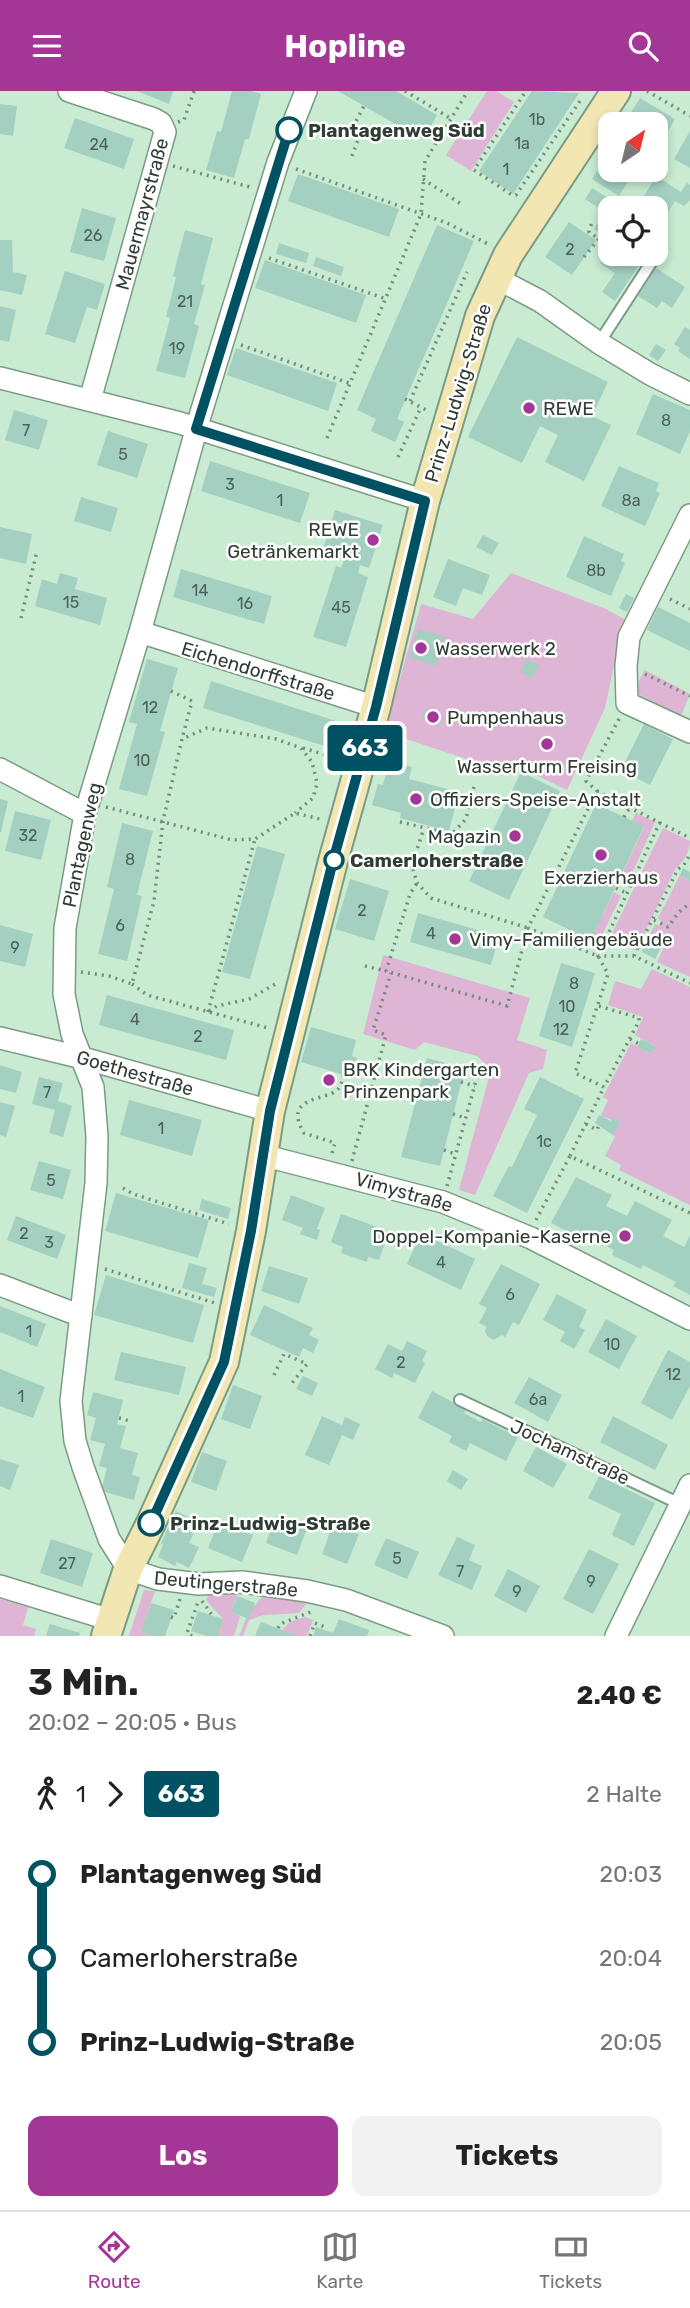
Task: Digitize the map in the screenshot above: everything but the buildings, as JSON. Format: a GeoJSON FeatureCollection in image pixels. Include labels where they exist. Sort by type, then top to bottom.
{"type":"FeatureCollection","features":[{"type":"Feature","properties":{"kind":"street","name":"Mauermayrstraße"},"geometry":{"type":"LineString","coordinates":[[69,91],[143,114],[164,128],[164,139],[90,400]]}},
{"type":"Feature","properties":{"kind":"street","name":"Plantagenweg"},"geometry":{"type":"LineString","coordinates":[[128,1569],[109,1539],[75,1441],[71,1401],[96,1183],[97,1136],[93,1087],[72,1034],[66,1009],[65,928],[92,810],[196,429],[278,162],[306,91]]}},
{"type":"Feature","properties":{"kind":"street","name":"Prinz-Ludwig-Straße"},"geometry":{"type":"LineString","coordinates":[[108,1628],[128,1569],[224,1362],[251,1231],[270,1111],[330,874],[376,707],[425,501],[478,323],[485,277],[518,239],[616,91]]}},
{"type":"Feature","properties":{"kind":"street"},"geometry":{"type":"LineString","coordinates":[[485,277],[540,301],[650,374],[690,394]]}},
{"type":"Feature","properties":{"kind":"street"},"geometry":{"type":"LineString","coordinates":[[0,378],[196,429],[425,501]]}},
{"type":"Feature","properties":{"kind":"street"},"geometry":{"type":"LineString","coordinates":[[690,515],[629,637],[626,666],[627,703],[690,731]]}},
{"type":"Feature","properties":{"kind":"street","name":"Eichendorffstraße"},"geometry":{"type":"LineString","coordinates":[[140,632],[376,707]]}},
{"type":"Feature","properties":{"kind":"street"},"geometry":{"type":"LineString","coordinates":[[0,769],[92,810]]}},
{"type":"Feature","properties":{"kind":"street","name":"Goethestraße"},"geometry":{"type":"LineString","coordinates":[[0,1038],[83,1058],[270,1111]]}},
{"type":"Feature","properties":{"kind":"street","name":"Vimystraße"},"geometry":{"type":"LineString","coordinates":[[262,1155],[443,1202],[531,1238],[690,1319]]}},
{"type":"Feature","properties":{"kind":"street"},"geometry":{"type":"LineString","coordinates":[[0,1285],[81,1316]]}},
{"type":"Feature","properties":{"kind":"street"},"geometry":{"type":"LineString","coordinates":[[616,1636],[690,1485]]}},
{"type":"Feature","properties":{"kind":"street","name":"Deutingerstraße"},"geometry":{"type":"LineString","coordinates":[[128,1569],[158,1580],[199,1584],[242,1582],[336,1598],[379,1611],[443,1636]]}},
{"type":"Feature","properties":{"kind":"street"},"geometry":{"type":"LineString","coordinates":[[0,1586],[108,1628]]}},
{"type":"Feature","properties":{"kind":"lane"},"geometry":{"type":"LineString","coordinates":[[599,342],[649,266]]}},
{"type":"Feature","properties":{"kind":"lane","name":"Jochamstraße"},"geometry":{"type":"LineString","coordinates":[[460,1400],[680,1504]]}},
{"type":"Feature","properties":{"kind":"path"},"geometry":{"type":"LineString","coordinates":[[164,128],[184,120],[194,91]]}},
{"type":"Feature","properties":{"kind":"path"},"geometry":{"type":"LineString","coordinates":[[405,91],[450,118]]}},
{"type":"Feature","properties":{"kind":"path"},"geometry":{"type":"LineString","coordinates":[[327,438],[421,213],[425,161],[468,91]]}},
{"type":"Feature","properties":{"kind":"path"},"geometry":{"type":"LineString","coordinates":[[647,91],[690,116]]}},
{"type":"Feature","properties":{"kind":"path"},"geometry":{"type":"LineString","coordinates":[[524,94],[474,170],[512,195],[516,195],[582,98]]}},
{"type":"Feature","properties":{"kind":"path"},"geometry":{"type":"LineString","coordinates":[[352,156],[360,132],[353,127],[365,106]]}},
{"type":"Feature","properties":{"kind":"path"},"geometry":{"type":"LineString","coordinates":[[158,161],[259,190]]}},
{"type":"Feature","properties":{"kind":"path"},"geometry":{"type":"LineString","coordinates":[[291,167],[447,223],[498,250]]}},
{"type":"Feature","properties":{"kind":"path"},"geometry":{"type":"LineString","coordinates":[[424,179],[461,204]]}},
{"type":"Feature","properties":{"kind":"path"},"geometry":{"type":"LineString","coordinates":[[584,257],[599,239],[589,232],[592,222]]}},
{"type":"Feature","properties":{"kind":"path"},"geometry":{"type":"LineString","coordinates":[[262,255],[386,299]]}},
{"type":"Feature","properties":{"kind":"path"},"geometry":{"type":"LineString","coordinates":[[433,413],[408,400],[464,271],[485,277]]}},
{"type":"Feature","properties":{"kind":"path"},"geometry":{"type":"LineString","coordinates":[[440,325],[451,331]]}},
{"type":"Feature","properties":{"kind":"path"},"geometry":{"type":"LineString","coordinates":[[234,343],[349,383]]}},
{"type":"Feature","properties":{"kind":"path"},"geometry":{"type":"LineString","coordinates":[[398,457],[421,407]]}},
{"type":"Feature","properties":{"kind":"path"},"geometry":{"type":"LineString","coordinates":[[21,618],[37,551]]}},
{"type":"Feature","properties":{"kind":"path"},"geometry":{"type":"LineString","coordinates":[[652,591],[690,609]]}},
{"type":"Feature","properties":{"kind":"path"},"geometry":{"type":"LineString","coordinates":[[626,666],[690,697]]}},
{"type":"Feature","properties":{"kind":"path"},"geometry":{"type":"LineString","coordinates":[[132,984],[154,901],[163,821],[192,701],[171,691]]}},
{"type":"Feature","properties":{"kind":"path"},"geometry":{"type":"LineString","coordinates":[[627,703],[586,781],[597,791],[690,838]]}},
{"type":"Feature","properties":{"kind":"path"},"geometry":{"type":"LineString","coordinates":[[182,739],[208,728],[276,739],[350,761]]}},
{"type":"Feature","properties":{"kind":"path"},"geometry":{"type":"LineString","coordinates":[[92,810],[163,821],[232,840],[255,839],[308,804],[315,792],[317,783],[312,762],[301,748]]}},
{"type":"Feature","properties":{"kind":"path"},"geometry":{"type":"LineString","coordinates":[[400,822],[452,834],[466,819],[474,787]]}},
{"type":"Feature","properties":{"kind":"path"},"geometry":{"type":"LineString","coordinates":[[365,966],[507,1006],[528,928],[597,791]]}},
{"type":"Feature","properties":{"kind":"path"},"geometry":{"type":"LineString","coordinates":[[624,817],[630,807]]}},
{"type":"Feature","properties":{"kind":"path"},"geometry":{"type":"LineString","coordinates":[[295,813],[333,822]]}},
{"type":"Feature","properties":{"kind":"path"},"geometry":{"type":"LineString","coordinates":[[598,956],[660,821]]}},
{"type":"Feature","properties":{"kind":"path"},"geometry":{"type":"LineString","coordinates":[[424,828],[412,869],[417,883],[430,898],[528,928],[598,956],[634,956],[690,982]]}},
{"type":"Feature","properties":{"kind":"path"},"geometry":{"type":"LineString","coordinates":[[208,1012],[255,839]]}},
{"type":"Feature","properties":{"kind":"path"},"geometry":{"type":"LineString","coordinates":[[634,956],[642,948],[690,854]]}},
{"type":"Feature","properties":{"kind":"path"},"geometry":{"type":"LineString","coordinates":[[349,1176],[386,1035],[373,1030],[410,894],[417,883]]}},
{"type":"Feature","properties":{"kind":"path"},"geometry":{"type":"LineString","coordinates":[[616,888],[627,893]]}},
{"type":"Feature","properties":{"kind":"path"},"geometry":{"type":"LineString","coordinates":[[654,920],[668,927],[690,903]]}},
{"type":"Feature","properties":{"kind":"path"},"geometry":{"type":"LineString","coordinates":[[563,942],[569,929]]}},
{"type":"Feature","properties":{"kind":"path"},"geometry":{"type":"LineString","coordinates":[[598,956],[608,974],[575,1073],[604,1087]]}},
{"type":"Feature","properties":{"kind":"path"},"geometry":{"type":"LineString","coordinates":[[73,971],[109,976],[132,984],[148,995],[277,1030]]}},
{"type":"Feature","properties":{"kind":"path"},"geometry":{"type":"LineString","coordinates":[[208,1012],[217,1006],[249,999],[282,981]]}},
{"type":"Feature","properties":{"kind":"path"},"geometry":{"type":"LineString","coordinates":[[535,1221],[639,1019],[599,1006]]}},
{"type":"Feature","properties":{"kind":"path"},"geometry":{"type":"LineString","coordinates":[[630,1039],[639,1044]]}},
{"type":"Feature","properties":{"kind":"path"},"geometry":{"type":"LineString","coordinates":[[332,1153],[335,1143],[304,1133],[299,1114],[301,1107],[311,1099],[335,1092],[341,1086],[344,1075]]}},
{"type":"Feature","properties":{"kind":"path"},"geometry":{"type":"LineString","coordinates":[[443,1202],[477,1077]]}},
{"type":"Feature","properties":{"kind":"path"},"geometry":{"type":"LineString","coordinates":[[461,1081],[475,1086]]}},
{"type":"Feature","properties":{"kind":"path"},"geometry":{"type":"LineString","coordinates":[[453,1114],[466,1118]]}},
{"type":"Feature","properties":{"kind":"path"},"geometry":{"type":"LineString","coordinates":[[586,1124],[597,1131],[599,1125]]}},
{"type":"Feature","properties":{"kind":"path"},"geometry":{"type":"LineString","coordinates":[[444,1150],[456,1154]]}},
{"type":"Feature","properties":{"kind":"path"},"geometry":{"type":"LineString","coordinates":[[570,1156],[690,1213]]}},
{"type":"Feature","properties":{"kind":"path"},"geometry":{"type":"LineString","coordinates":[[123,1188],[133,1194],[229,1224]]}},
{"type":"Feature","properties":{"kind":"path"},"geometry":{"type":"LineString","coordinates":[[104,1269],[214,1302]]}},
{"type":"Feature","properties":{"kind":"path"},"geometry":{"type":"LineString","coordinates":[[274,1375],[284,1354],[307,1364],[292,1383]]}},
{"type":"Feature","properties":{"kind":"path"},"geometry":{"type":"LineString","coordinates":[[119,1418],[130,1421]]}},
{"type":"Feature","properties":{"kind":"path"},"geometry":{"type":"LineString","coordinates":[[171,1617],[174,1618],[183,1590]]}},
{"type":"Feature","properties":{"kind":"path"},"geometry":{"type":"LineString","coordinates":[[278,1628],[280,1624],[307,1614],[336,1598]]}},
{"type":"Feature","properties":{"kind":"path"},"geometry":{"type":"LineString","coordinates":[[192,1636],[187,1633],[195,1610]]}},
{"type":"Feature","properties":{"kind":"path"},"geometry":{"type":"LineString","coordinates":[[310,1636],[315,1623],[325,1627]]}},
{"type":"Feature","properties":{"kind":"shaded area"},"geometry":{"type":"Polygon","coordinates":[[[487,91],[496,91],[514,102],[471,171],[446,155],[487,91]]]}},
{"type":"Feature","properties":{"kind":"shaded area"},"geometry":{"type":"Polygon","coordinates":[[[511,573],[606,609],[624,619],[605,708],[567,790],[517,766],[491,767],[385,732],[421,604],[473,619],[511,573]]]}},
{"type":"Feature","properties":{"kind":"shaded area"},"geometry":{"type":"Polygon","coordinates":[[[645,670],[690,694],[681,716],[638,694],[639,681],[645,670]]]}},
{"type":"Feature","properties":{"kind":"shaded area"},"geometry":{"type":"Polygon","coordinates":[[[636,813],[655,822],[626,887],[618,883],[644,827],[632,821],[636,813]]]}},
{"type":"Feature","properties":{"kind":"shaded area"},"geometry":{"type":"Polygon","coordinates":[[[663,828],[690,841],[690,845],[686,856],[675,869],[636,951],[610,938],[663,828]]]}},
{"type":"Feature","properties":{"kind":"shaded area"},"geometry":{"type":"Polygon","coordinates":[[[680,875],[690,881],[690,977],[657,962],[665,945],[649,936],[655,924],[659,926],[661,921],[658,918],[680,875]]]}},
{"type":"Feature","properties":{"kind":"shaded area"},"geometry":{"type":"Polygon","coordinates":[[[614,892],[621,896],[596,947],[572,935],[574,931],[591,939],[614,892]]]}},
{"type":"Feature","properties":{"kind":"shaded area"},"geometry":{"type":"Polygon","coordinates":[[[383,955],[530,998],[517,1040],[547,1050],[543,1069],[529,1073],[475,1195],[459,1190],[491,1069],[477,1056],[424,1042],[415,1050],[363,1034],[383,955]]]}},
{"type":"Feature","properties":{"kind":"shaded area"},"geometry":{"type":"Polygon","coordinates":[[[652,969],[690,987],[690,1205],[619,1170],[621,1165],[605,1156],[620,1122],[601,1116],[608,1100],[603,1097],[631,1043],[650,1054],[655,1046],[635,1035],[643,1017],[608,1005],[615,981],[641,989],[652,969]]]}},
{"type":"Feature","properties":{"kind":"shaded area"},"geometry":{"type":"Polygon","coordinates":[[[144,1590],[155,1591],[141,1632],[152,1636],[129,1636],[144,1590]]]}},
{"type":"Feature","properties":{"kind":"shaded area"},"geometry":{"type":"Polygon","coordinates":[[[209,1594],[237,1594],[231,1612],[240,1616],[234,1636],[218,1636],[223,1619],[206,1600],[209,1594]]]}},
{"type":"Feature","properties":{"kind":"shaded area"},"geometry":{"type":"Polygon","coordinates":[[[263,1595],[307,1603],[299,1613],[264,1615],[249,1620],[243,1636],[239,1636],[247,1616],[263,1595]]]}},
{"type":"Feature","properties":{"kind":"shaded area"},"geometry":{"type":"Polygon","coordinates":[[[0,1599],[28,1607],[23,1625],[36,1629],[34,1636],[0,1636],[0,1599]]]}},
{"type":"Feature","properties":{"kind":"shaded area"},"geometry":{"type":"Polygon","coordinates":[[[305,1617],[313,1620],[307,1636],[296,1636],[282,1630],[290,1622],[305,1617]]]}},
{"type":"Feature","properties":{"kind":"bus line","name":"663"},"geometry":{"type":"LineString","coordinates":[[151,1523],[224,1362],[251,1231],[270,1111],[333,861],[376,707],[425,501],[196,429],[289,130]]}},
{"type":"Feature","properties":{"kind":"place","name":"Plantagenweg Süd"},"geometry":{"type":"Point","coordinates":[289,130]}},
{"type":"Feature","properties":{"kind":"place","name":"REWE"},"geometry":{"type":"Point","coordinates":[529,408]}},
{"type":"Feature","properties":{"kind":"place","name":"REWE Getränkemarkt"},"geometry":{"type":"Point","coordinates":[373,540]}},
{"type":"Feature","properties":{"kind":"place","name":"Wasserwerk 2"},"geometry":{"type":"Point","coordinates":[421,648]}},
{"type":"Feature","properties":{"kind":"place","name":"Pumpenhaus"},"geometry":{"type":"Point","coordinates":[433,717]}},
{"type":"Feature","properties":{"kind":"place","name":"Wasserturm Freising"},"geometry":{"type":"Point","coordinates":[547,744]}},
{"type":"Feature","properties":{"kind":"place","name":"Offiziers-Speise-Anstalt"},"geometry":{"type":"Point","coordinates":[416,799]}},
{"type":"Feature","properties":{"kind":"place","name":"Magazin"},"geometry":{"type":"Point","coordinates":[515,836]}},
{"type":"Feature","properties":{"kind":"place","name":"Exerzierhaus"},"geometry":{"type":"Point","coordinates":[601,855]}},
{"type":"Feature","properties":{"kind":"place","name":"Camerloherstraße"},"geometry":{"type":"Point","coordinates":[334,860]}},
{"type":"Feature","properties":{"kind":"place","name":"Vimy-Familiengebäude"},"geometry":{"type":"Point","coordinates":[455,939]}},
{"type":"Feature","properties":{"kind":"place","name":"BRK Kindergarten Prinzenpark"},"geometry":{"type":"Point","coordinates":[329,1080]}},
{"type":"Feature","properties":{"kind":"place","name":"Doppel-Kompanie-Kaserne"},"geometry":{"type":"Point","coordinates":[625,1236]}},
{"type":"Feature","properties":{"kind":"place","name":"Prinz-Ludwig-Straße"},"geometry":{"type":"Point","coordinates":[151,1523]}}]}
